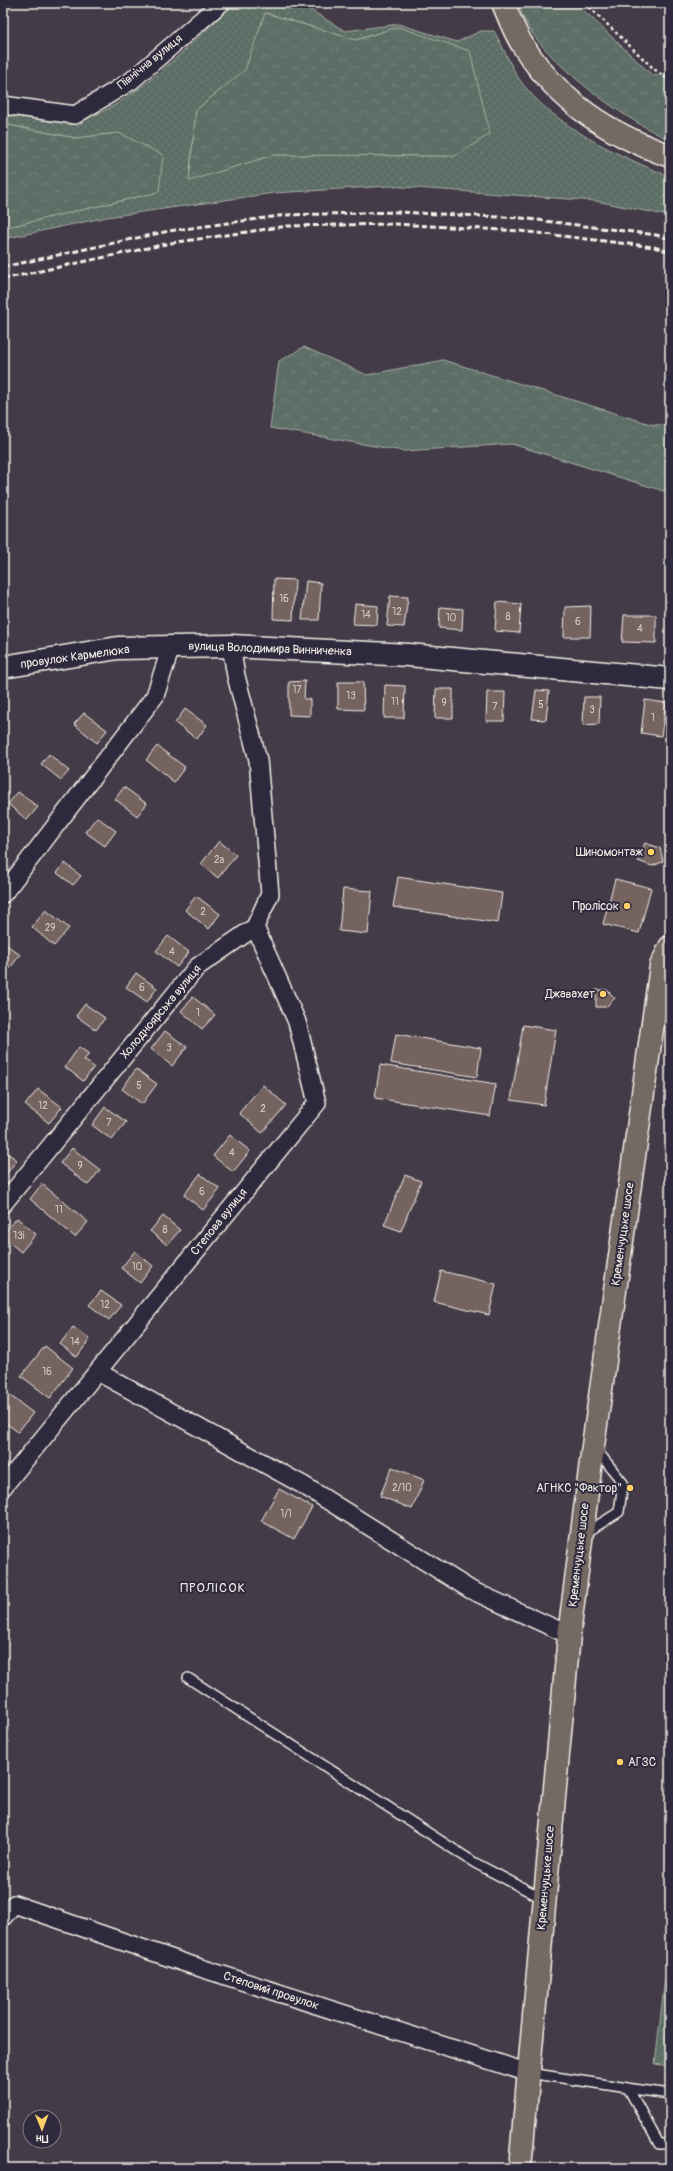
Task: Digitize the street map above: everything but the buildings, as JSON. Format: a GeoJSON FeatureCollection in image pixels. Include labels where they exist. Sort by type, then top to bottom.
{"type":"FeatureCollection","features":[{"type":"Feature","properties":{"kind":"highway"},"geometry":{"type":"LineString","coordinates":[[503,3],[523,46],[547,80],[576,106],[608,129],[644,147],[670,156]]}},
{"type":"Feature","properties":{"kind":"highway","name":"Кременчуцьке шосе"},"geometry":{"type":"LineString","coordinates":[[520,2168],[569,1635],[592,1446],[662,966],[670,947]]}},
{"type":"Feature","properties":{"kind":"street","name":"Північна вулиця"},"geometry":{"type":"LineString","coordinates":[[3,105],[75,115],[131,81],[221,3]]}},
{"type":"Feature","properties":{"kind":"street","name":"вулиця Володимира Винниченка"},"geometry":{"type":"LineString","coordinates":[[3,894],[155,696],[172,647],[231,646],[409,655],[670,679]]}},
{"type":"Feature","properties":{"kind":"street"},"geometry":{"type":"LineString","coordinates":[[231,646],[236,676],[258,760],[270,894],[255,927]]}},
{"type":"Feature","properties":{"kind":"street","name":"провулок Кармелюка"},"geometry":{"type":"LineString","coordinates":[[3,668],[118,648],[172,647]]}},
{"type":"Feature","properties":{"kind":"street","name":"Холодноярська вулиця"},"geometry":{"type":"LineString","coordinates":[[3,1204],[198,967],[255,927]]}},
{"type":"Feature","properties":{"kind":"street","name":"Степова вулиця"},"geometry":{"type":"LineString","coordinates":[[3,1487],[317,1103],[297,1022],[255,927]]}},
{"type":"Feature","properties":{"kind":"street"},"geometry":{"type":"LineString","coordinates":[[98,1372],[303,1485],[471,1590],[569,1635]]}},
{"type":"Feature","properties":{"kind":"street","name":"Степовий провулок"},"geometry":{"type":"LineString","coordinates":[[9,1910],[189,1965],[529,2073]]}},
{"type":"Feature","properties":{"kind":"lane"},"geometry":{"type":"LineString","coordinates":[[582,1534],[619,1512],[623,1483],[592,1446]]}},
{"type":"Feature","properties":{"kind":"lane"},"geometry":{"type":"LineString","coordinates":[[188,1678],[476,1863],[544,1899]]}},
{"type":"Feature","properties":{"kind":"lane"},"geometry":{"type":"LineString","coordinates":[[529,2073],[670,2094]]}},
{"type":"Feature","properties":{"kind":"lane"},"geometry":{"type":"LineString","coordinates":[[626,2088],[659,2144],[670,2144]]}},
{"type":"Feature","properties":{"kind":"path"},"geometry":{"type":"LineString","coordinates":[[585,3],[654,69],[670,80]]}},
{"type":"Feature","properties":{"kind":"green space"},"geometry":{"type":"Polygon","coordinates":[[[235,3],[299,3],[345,31],[398,24],[457,42],[481,31],[494,31],[513,68],[525,87],[556,117],[592,140],[611,150],[670,177],[670,216],[596,201],[389,186],[274,193],[107,217],[3,239],[3,228],[158,192],[119,133],[76,138],[3,124],[3,110],[67,119],[94,115],[115,105],[159,73],[235,3]],[[266,13],[245,70],[196,110],[189,180],[273,155],[455,156],[398,27],[356,40],[266,13]]]}},
{"type":"Feature","properties":{"kind":"green space"},"geometry":{"type":"Polygon","coordinates":[[[517,3],[576,3],[653,76],[670,72],[670,140],[633,120],[613,107],[592,92],[555,60],[540,44],[527,25],[517,3]]]}},
{"type":"Feature","properties":{"kind":"green space"},"geometry":{"type":"Polygon","coordinates":[[[265,13],[356,40],[398,27],[470,51],[490,134],[455,156],[273,155],[189,181],[196,110],[245,70],[265,13]]]}},
{"type":"Feature","properties":{"kind":"green space"},"geometry":{"type":"Polygon","coordinates":[[[3,124],[75,138],[119,133],[163,155],[159,192],[3,228],[3,124]]]}},
{"type":"Feature","properties":{"kind":"green space"},"geometry":{"type":"Polygon","coordinates":[[[304,347],[367,375],[443,360],[650,424],[670,426],[670,493],[512,444],[403,451],[270,428],[279,361],[304,347]]]}},
{"type":"Feature","properties":{"kind":"green space"},"geometry":{"type":"Polygon","coordinates":[[[670,1934],[670,2066],[655,2064],[670,1934]]]}},
{"type":"Feature","properties":{"kind":"railway"},"geometry":{"type":"LineString","coordinates":[[3,267],[169,231],[287,215],[397,212],[521,218],[656,235],[670,239]]}},
{"type":"Feature","properties":{"kind":"railway"},"geometry":{"type":"LineString","coordinates":[[3,279],[171,243],[288,226],[396,224],[520,231],[654,247],[670,252]]}},
{"type":"Feature","properties":{"kind":"place","name":"Шиномонтаж"},"geometry":{"type":"Point","coordinates":[651,852]}},
{"type":"Feature","properties":{"kind":"place","name":"Пролісок"},"geometry":{"type":"Point","coordinates":[627,906]}},
{"type":"Feature","properties":{"kind":"place","name":"Джавахет"},"geometry":{"type":"Point","coordinates":[603,994]}},
{"type":"Feature","properties":{"kind":"place","name":"АГНКС \"Фактор\""},"geometry":{"type":"Point","coordinates":[630,1488]}},
{"type":"Feature","properties":{"kind":"place","name":"АГЗС"},"geometry":{"type":"Point","coordinates":[620,1762]}},
{"type":"Feature","properties":{"kind":"district","name":"ПРОЛІСОК"},"geometry":{"type":"Point","coordinates":[213,1588]}}]}
